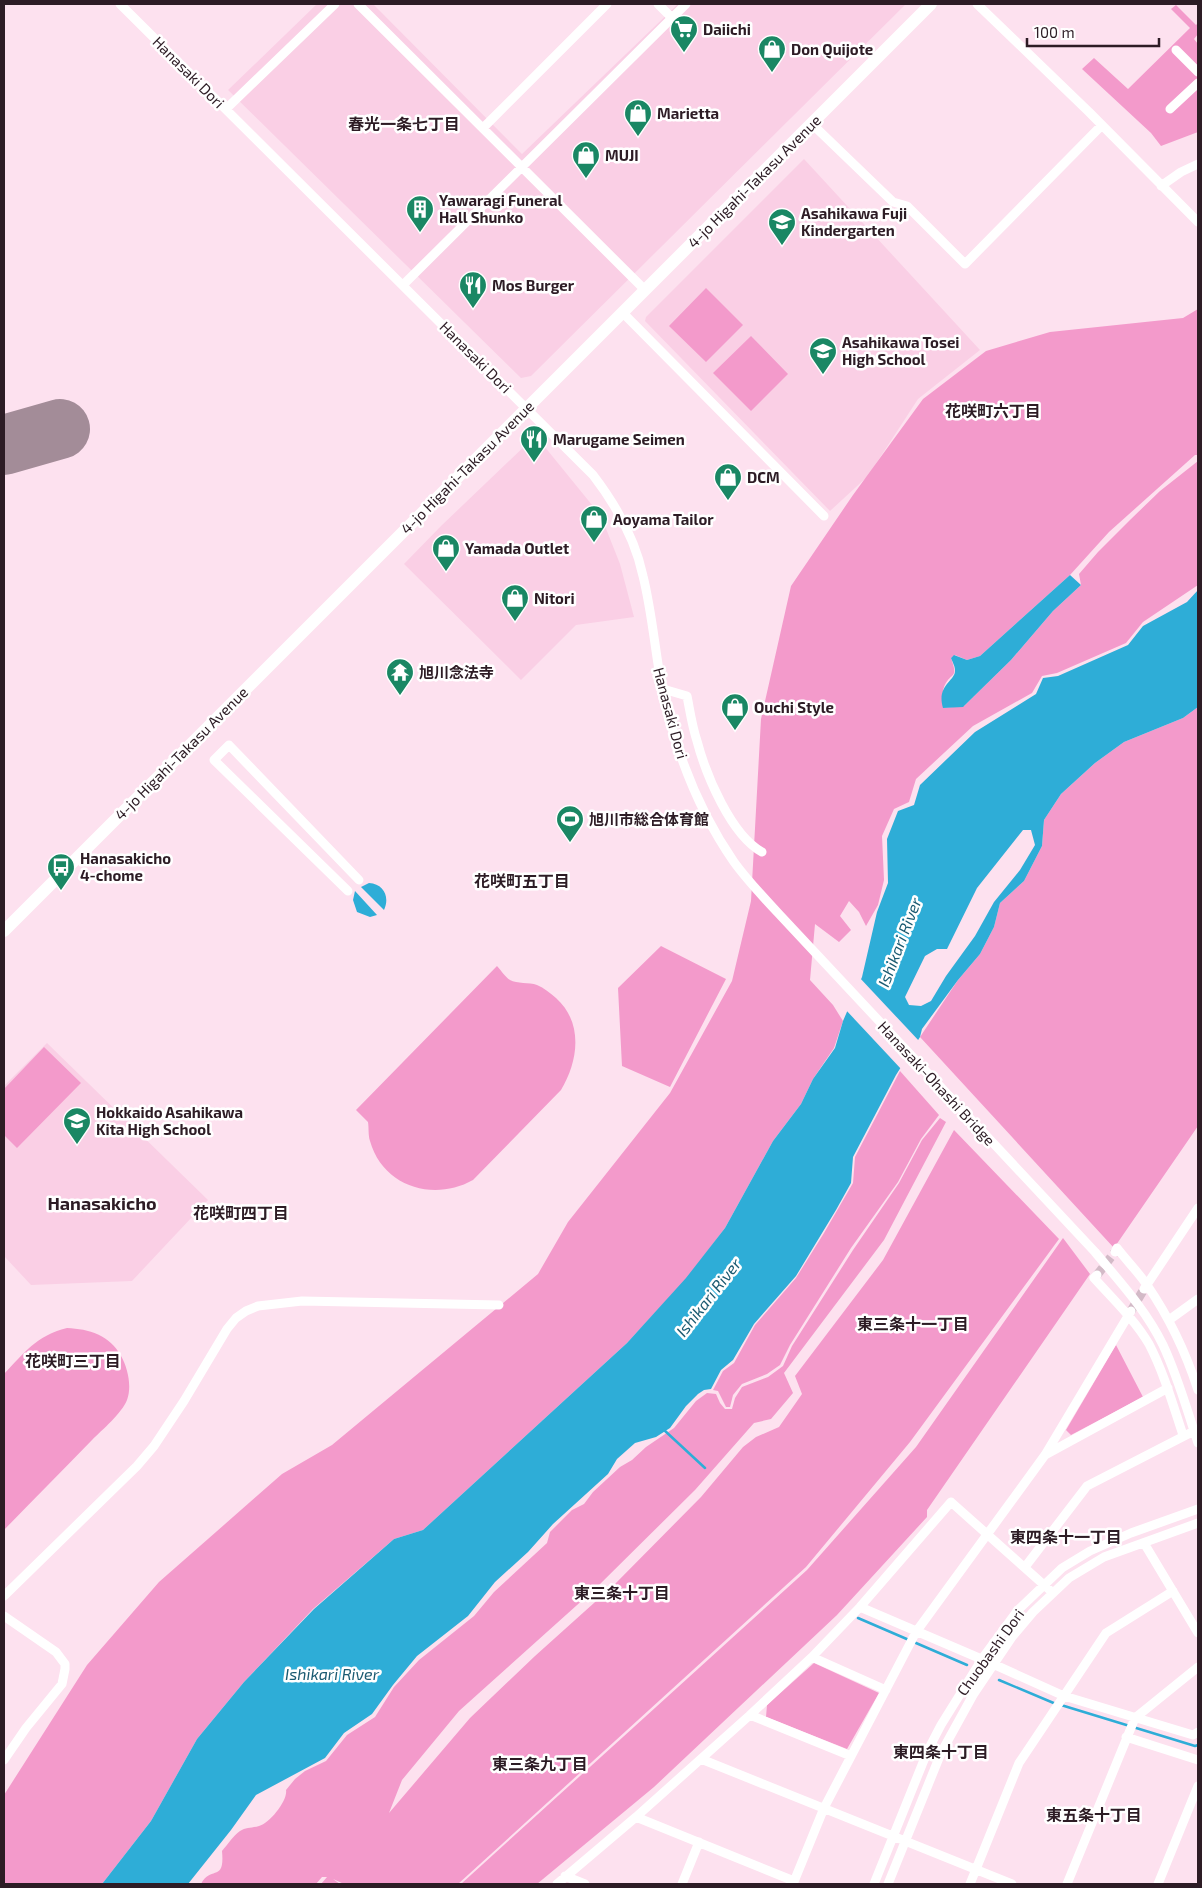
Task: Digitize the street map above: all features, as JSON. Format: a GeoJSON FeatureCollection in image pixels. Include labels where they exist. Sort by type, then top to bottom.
{"type":"FeatureCollection","features":[{"type":"Feature","properties":{"kind":"highway","name":"4-jo Higahi-Takasu Avenue"},"geometry":{"type":"LineString","coordinates":[[4,931],[931,4]]}},
{"type":"Feature","properties":{"kind":"street","name":"Hanasaki Dori"},"geometry":{"type":"LineString","coordinates":[[120,4],[404,284],[593,475],[609,496],[624,522],[634,545],[643,575],[663,689],[676,739],[692,784],[709,820],[734,862],[778,914]]}},
{"type":"Feature","properties":{"kind":"street"},"geometry":{"type":"LineString","coordinates":[[226,109],[335,4]]}},
{"type":"Feature","properties":{"kind":"street"},"geometry":{"type":"LineString","coordinates":[[358,4],[646,290]]}},
{"type":"Feature","properties":{"kind":"street"},"geometry":{"type":"LineString","coordinates":[[483,128],[607,4]]}},
{"type":"Feature","properties":{"kind":"street"},"geometry":{"type":"LineString","coordinates":[[658,4],[672,18]]}},
{"type":"Feature","properties":{"kind":"street"},"geometry":{"type":"LineString","coordinates":[[404,284],[686,4]]}},
{"type":"Feature","properties":{"kind":"street"},"geometry":{"type":"LineString","coordinates":[[978,4],[1198,222]]}},
{"type":"Feature","properties":{"kind":"street"},"geometry":{"type":"LineString","coordinates":[[1176,50],[1198,72]]}},
{"type":"Feature","properties":{"kind":"street"},"geometry":{"type":"LineString","coordinates":[[1170,109],[1198,83]]}},
{"type":"Feature","properties":{"kind":"street"},"geometry":{"type":"LineString","coordinates":[[811,123],[893,202],[907,206],[965,264],[1102,125]]}},
{"type":"Feature","properties":{"kind":"street"},"geometry":{"type":"LineString","coordinates":[[1161,186],[1181,172],[1198,164]]}},
{"type":"Feature","properties":{"kind":"street"},"geometry":{"type":"LineString","coordinates":[[623,312],[824,516]]}},
{"type":"Feature","properties":{"kind":"street"},"geometry":{"type":"LineString","coordinates":[[663,689],[687,696],[697,741],[713,785],[739,834],[762,852]]}},
{"type":"Feature","properties":{"kind":"street"},"geometry":{"type":"LineString","coordinates":[[348,892],[214,760],[229,745],[359,880]]}},
{"type":"Feature","properties":{"kind":"street","name":"Hanasaki-Ohashi Bridge"},"geometry":{"type":"LineString","coordinates":[[778,914],[1095,1252],[1134,1298],[1162,1344],[1179,1382],[1197,1435]]}},
{"type":"Feature","properties":{"kind":"street"},"geometry":{"type":"LineString","coordinates":[[1145,1287],[1198,1208]]}},
{"type":"Feature","properties":{"kind":"street"},"geometry":{"type":"LineString","coordinates":[[1115,1252],[1118,1248],[1169,1320],[1198,1390]]}},
{"type":"Feature","properties":{"kind":"street"},"geometry":{"type":"LineString","coordinates":[[1096,1275],[1094,1278],[1129,1313],[1148,1344],[1168,1388],[1183,1436]]}},
{"type":"Feature","properties":{"kind":"street"},"geometry":{"type":"LineString","coordinates":[[1169,1320],[1198,1299]]}},
{"type":"Feature","properties":{"kind":"street"},"geometry":{"type":"LineString","coordinates":[[4,1596],[137,1466],[154,1446],[184,1401],[227,1329],[236,1318],[246,1311],[258,1306],[302,1301],[499,1305]]}},
{"type":"Feature","properties":{"kind":"street"},"geometry":{"type":"LineString","coordinates":[[636,1818],[699,1842],[794,1883],[824,1808],[913,1638],[1045,1455],[1129,1313]]}},
{"type":"Feature","properties":{"kind":"street"},"geometry":{"type":"LineString","coordinates":[[1045,1455],[1168,1388]]}},
{"type":"Feature","properties":{"kind":"street"},"geometry":{"type":"LineString","coordinates":[[1025,1567],[1087,1486],[1183,1436],[1197,1435]]}},
{"type":"Feature","properties":{"kind":"street"},"geometry":{"type":"LineString","coordinates":[[557,1884],[636,1818],[812,1657],[860,1607],[951,1502],[1053,1593]]}},
{"type":"Feature","properties":{"kind":"street","name":"Chuobashi Dori"},"geometry":{"type":"LineString","coordinates":[[874,1884],[928,1750],[941,1725],[982,1659],[1018,1610],[1062,1568],[1090,1551],[1131,1532],[1198,1509]]}},
{"type":"Feature","properties":{"kind":"street","name":"Chuobashi Dori"},"geometry":{"type":"LineString","coordinates":[[888,1884],[941,1753],[955,1725],[1012,1637],[1069,1578],[1104,1557],[1198,1523]]}},
{"type":"Feature","properties":{"kind":"street"},"geometry":{"type":"LineString","coordinates":[[1144,1543],[1198,1633]]}},
{"type":"Feature","properties":{"kind":"street"},"geometry":{"type":"LineString","coordinates":[[970,1884],[1019,1763],[1106,1633],[1173,1591]]}},
{"type":"Feature","properties":{"kind":"street"},"geometry":{"type":"LineString","coordinates":[[860,1607],[913,1638],[994,1664],[1060,1702],[1130,1727],[1198,1760]]}},
{"type":"Feature","properties":{"kind":"street"},"geometry":{"type":"LineString","coordinates":[[4,1616],[56,1652],[65,1664],[62,1684],[26,1728],[4,1760]]}},
{"type":"Feature","properties":{"kind":"street"},"geometry":{"type":"LineString","coordinates":[[812,1657],[886,1690]]}},
{"type":"Feature","properties":{"kind":"street"},"geometry":{"type":"LineString","coordinates":[[1067,1884],[1130,1727],[1198,1667]]}},
{"type":"Feature","properties":{"kind":"street"},"geometry":{"type":"LineString","coordinates":[[750,1715],[851,1756]]}},
{"type":"Feature","properties":{"kind":"street"},"geometry":{"type":"LineString","coordinates":[[1130,1727],[1193,1735],[1198,1732]]}},
{"type":"Feature","properties":{"kind":"street"},"geometry":{"type":"LineString","coordinates":[[701,1759],[1012,1884]]}},
{"type":"Feature","properties":{"kind":"street"},"geometry":{"type":"LineString","coordinates":[[1158,1884],[1198,1786]]}},
{"type":"Feature","properties":{"kind":"street"},"geometry":{"type":"LineString","coordinates":[[682,1884],[699,1842]]}},
{"type":"Feature","properties":{"kind":"street"},"geometry":{"type":"LineString","coordinates":[[565,1876],[585,1884]]}},
{"type":"Feature","properties":{"kind":"shaded area"},"geometry":{"type":"Polygon","coordinates":[[[317,4],[373,4],[522,154],[678,4],[906,4],[531,376],[521,378],[228,90],[317,4]]]}},
{"type":"Feature","properties":{"kind":"shaded area"},"geometry":{"type":"Polygon","coordinates":[[[1176,5],[1196,25],[1198,23],[1198,34],[1194,39],[1198,44],[1198,132],[1161,146],[1151,133],[1082,69],[1094,58],[1128,89],[1190,28],[1171,9],[1176,5]]]}},
{"type":"Feature","properties":{"kind":"shaded area","name":"Asahikawa Tosei High School"},"geometry":{"type":"Polygon","coordinates":[[[804,159],[980,350],[918,399],[868,476],[830,511],[645,321],[646,317],[804,159]]]}},
{"type":"Feature","properties":{"kind":"shaded area"},"geometry":{"type":"Polygon","coordinates":[[[706,288],[743,325],[706,362],[669,326],[706,288]]]}},
{"type":"Feature","properties":{"kind":"shaded area"},"geometry":{"type":"Polygon","coordinates":[[[1198,309],[1198,455],[1195,455],[1109,532],[1070,575],[980,656],[967,660],[955,655],[951,658],[954,673],[944,687],[943,708],[964,706],[1011,660],[1053,611],[1081,585],[1079,574],[1098,552],[1160,491],[1198,461],[1198,585],[1143,622],[1126,643],[1057,673],[1042,676],[1032,693],[973,726],[916,779],[909,802],[894,809],[882,836],[884,880],[878,905],[866,926],[859,912],[849,901],[840,916],[851,930],[839,942],[815,924],[810,980],[833,1005],[843,1021],[834,1048],[813,1079],[801,1104],[773,1141],[725,1228],[687,1278],[627,1343],[423,1530],[394,1539],[313,1609],[244,1682],[197,1739],[151,1821],[102,1884],[4,1884],[4,1795],[87,1665],[159,1582],[282,1474],[332,1445],[538,1274],[568,1222],[670,1093],[732,981],[751,901],[761,719],[791,586],[853,495],[923,399],[986,351],[1050,332],[1183,318],[1198,309]]]}},
{"type":"Feature","properties":{"kind":"shaded area"},"geometry":{"type":"Polygon","coordinates":[[[751,336],[788,374],[751,411],[713,373],[751,336]]]}},
{"type":"Feature","properties":{"kind":"shaded area"},"geometry":{"type":"Polygon","coordinates":[[[530,441],[540,441],[601,516],[620,564],[634,617],[576,625],[521,680],[404,564],[530,441]]]}},
{"type":"Feature","properties":{"kind":"shaded area"},"geometry":{"type":"Polygon","coordinates":[[[1198,707],[1198,1126],[1114,1248],[920,1037],[958,980],[980,954],[994,927],[1000,903],[1024,881],[1042,846],[1044,820],[1061,794],[1095,763],[1124,742],[1183,718],[1198,707]]]}},
{"type":"Feature","properties":{"kind":"shaded area"},"geometry":{"type":"Polygon","coordinates":[[[661,946],[726,979],[670,1087],[622,1066],[618,988],[661,946]]]}},
{"type":"Feature","properties":{"kind":"shaded area"},"geometry":{"type":"Polygon","coordinates":[[[497,966],[510,980],[537,985],[556,998],[565,1008],[571,1019],[575,1043],[574,1055],[567,1079],[561,1090],[473,1180],[458,1187],[442,1190],[412,1186],[386,1170],[377,1157],[369,1139],[368,1122],[356,1110],[497,966]]]}},
{"type":"Feature","properties":{"kind":"shaded area","name":"Hokkaido Asahikawa Kita High School"},"geometry":{"type":"Polygon","coordinates":[[[47,1043],[208,1200],[132,1281],[31,1285],[4,1256],[4,1086],[47,1043]]]}},
{"type":"Feature","properties":{"kind":"shaded area"},"geometry":{"type":"Polygon","coordinates":[[[44,1047],[81,1083],[17,1148],[4,1135],[4,1089],[44,1047]]]}},
{"type":"Feature","properties":{"kind":"shaded area"},"geometry":{"type":"Polygon","coordinates":[[[900,1071],[939,1115],[921,1139],[898,1182],[851,1248],[790,1345],[780,1365],[767,1374],[742,1384],[733,1395],[730,1407],[726,1407],[718,1391],[713,1390],[723,1371],[734,1363],[755,1325],[796,1278],[824,1233],[853,1183],[855,1157],[900,1071]]]}},
{"type":"Feature","properties":{"kind":"shaded area"},"geometry":{"type":"Polygon","coordinates":[[[940,1118],[946,1122],[884,1240],[784,1373],[793,1393],[771,1419],[754,1423],[695,1490],[596,1588],[459,1711],[402,1780],[389,1813],[470,1718],[614,1585],[701,1497],[743,1447],[756,1437],[779,1427],[802,1394],[795,1376],[883,1260],[954,1130],[1059,1239],[910,1442],[806,1567],[458,1884],[344,1884],[333,1879],[340,1884],[321,1884],[327,1877],[322,1877],[316,1884],[201,1884],[205,1878],[219,1870],[222,1861],[222,1851],[235,1835],[242,1830],[259,1826],[268,1821],[281,1805],[286,1790],[295,1779],[305,1771],[326,1761],[347,1735],[375,1717],[394,1687],[419,1660],[474,1616],[494,1592],[547,1543],[550,1532],[572,1510],[584,1504],[593,1492],[620,1467],[674,1428],[696,1401],[707,1393],[716,1394],[725,1409],[732,1409],[735,1398],[742,1387],[768,1377],[783,1366],[792,1346],[853,1250],[899,1183],[922,1140],[940,1118]]]}},
{"type":"Feature","properties":{"kind":"shaded area"},"geometry":{"type":"Polygon","coordinates":[[[1063,1238],[1090,1274],[927,1510],[927,1517],[837,1615],[654,1787],[537,1884],[461,1884],[807,1570],[916,1447],[1063,1238]]]}},
{"type":"Feature","properties":{"kind":"shaded area"},"geometry":{"type":"Polygon","coordinates":[[[67,1328],[98,1334],[116,1349],[127,1372],[129,1389],[127,1400],[111,1421],[4,1530],[4,1374],[39,1340],[56,1331],[67,1328]]]}},
{"type":"Feature","properties":{"kind":"shaded area"},"geometry":{"type":"Polygon","coordinates":[[[1116,1345],[1143,1397],[1071,1435],[1066,1430],[1116,1345]]]}},
{"type":"Feature","properties":{"kind":"shaded area"},"geometry":{"type":"Polygon","coordinates":[[[814,1663],[879,1693],[847,1749],[766,1717],[767,1705],[814,1663]]]}},
{"type":"Feature","properties":{"kind":"water"},"geometry":{"type":"Polygon","coordinates":[[[1070,575],[1081,585],[1053,611],[1011,660],[963,707],[943,708],[942,694],[953,677],[955,668],[951,658],[954,655],[967,660],[980,656],[1070,575]]]}},
{"type":"Feature","properties":{"kind":"water","name":"Ishikari River"},"geometry":{"type":"Polygon","coordinates":[[[1198,590],[1198,707],[1183,718],[1124,742],[1095,763],[1061,794],[1044,820],[1042,846],[1024,881],[1000,903],[994,927],[980,954],[922,1029],[920,1037],[896,1075],[853,1157],[851,1183],[836,1210],[796,1276],[754,1324],[733,1360],[721,1370],[711,1389],[704,1390],[698,1394],[686,1406],[670,1428],[656,1437],[635,1443],[617,1459],[608,1474],[553,1524],[528,1552],[495,1582],[468,1616],[417,1656],[372,1714],[344,1733],[325,1758],[256,1795],[188,1884],[102,1884],[151,1821],[197,1739],[244,1682],[314,1609],[394,1539],[423,1530],[627,1343],[686,1278],[725,1228],[773,1141],[801,1104],[813,1079],[835,1048],[843,1021],[862,977],[877,912],[888,883],[887,839],[898,811],[914,805],[920,785],[975,732],[1036,694],[1043,678],[1058,676],[1128,645],[1143,626],[1187,602],[1198,590]],[[1023,830],[977,888],[947,949],[937,949],[925,956],[905,997],[909,1005],[921,1006],[931,1001],[946,976],[975,936],[994,902],[1020,870],[1035,845],[1031,830],[1023,830]]]}},
{"type":"Feature","properties":{"kind":"water"},"geometry":{"type":"Polygon","coordinates":[[[369,883],[379,886],[384,892],[386,905],[384,910],[361,887],[369,883]]]}},
{"type":"Feature","properties":{"kind":"water"},"geometry":{"type":"Polygon","coordinates":[[[355,891],[377,915],[370,917],[357,912],[353,900],[355,891]]]}},
{"type":"Feature","properties":{"kind":"pier"},"geometry":{"type":"Polygon","coordinates":[[[859,977],[920,1042],[902,1070],[845,1009],[859,977]]]}},
{"type":"Feature","properties":{"kind":"waterway"},"geometry":{"type":"LineString","coordinates":[[664,1430],[705,1468]]}},
{"type":"Feature","properties":{"kind":"waterway"},"geometry":{"type":"LineString","coordinates":[[858,1618],[967,1665]]}},
{"type":"Feature","properties":{"kind":"waterway"},"geometry":{"type":"LineString","coordinates":[[999,1680],[1056,1704]]}},
{"type":"Feature","properties":{"kind":"waterway"},"geometry":{"type":"LineString","coordinates":[[1061,1705],[1195,1746],[1198,1745]]}},
{"type":"Feature","properties":{"kind":"runway"},"geometry":{"type":"LineString","coordinates":[[4,445],[60,429]]}},
{"type":"Feature","properties":{"kind":"tunnel"},"geometry":{"type":"LineString","coordinates":[[1097,1275],[1115,1252]]}},
{"type":"Feature","properties":{"kind":"tunnel"},"geometry":{"type":"LineString","coordinates":[[1131,1311],[1144,1289]]}},
{"type":"Feature","properties":{"kind":"place","name":"Daiichi"},"geometry":{"type":"Point","coordinates":[684,53]}},
{"type":"Feature","properties":{"kind":"place","name":"Don Quijote"},"geometry":{"type":"Point","coordinates":[772,73]}},
{"type":"Feature","properties":{"kind":"place","name":"Marietta"},"geometry":{"type":"Point","coordinates":[638,137]}},
{"type":"Feature","properties":{"kind":"place","name":"MUJI"},"geometry":{"type":"Point","coordinates":[586,179]}},
{"type":"Feature","properties":{"kind":"place","name":"Yawaragi Funeral Hall Shunko"},"geometry":{"type":"Point","coordinates":[420,233]}},
{"type":"Feature","properties":{"kind":"place","name":"Asahikawa Fuji Kindergarten"},"geometry":{"type":"Point","coordinates":[782,246]}},
{"type":"Feature","properties":{"kind":"place","name":"Mos Burger"},"geometry":{"type":"Point","coordinates":[473,309]}},
{"type":"Feature","properties":{"kind":"place","name":"Asahikawa Tosei High School"},"geometry":{"type":"Point","coordinates":[823,375]}},
{"type":"Feature","properties":{"kind":"place","name":"Marugame Seimen"},"geometry":{"type":"Point","coordinates":[534,463]}},
{"type":"Feature","properties":{"kind":"place","name":"DCM"},"geometry":{"type":"Point","coordinates":[728,501]}},
{"type":"Feature","properties":{"kind":"place","name":"Aoyama Tailor"},"geometry":{"type":"Point","coordinates":[594,543]}},
{"type":"Feature","properties":{"kind":"place","name":"Yamada Outlet"},"geometry":{"type":"Point","coordinates":[446,572]}},
{"type":"Feature","properties":{"kind":"place","name":"Nitori"},"geometry":{"type":"Point","coordinates":[515,622]}},
{"type":"Feature","properties":{"kind":"place","name":"旭川念法寺"},"geometry":{"type":"Point","coordinates":[400,696]}},
{"type":"Feature","properties":{"kind":"place","name":"Ouchi Style"},"geometry":{"type":"Point","coordinates":[735,731]}},
{"type":"Feature","properties":{"kind":"place","name":"旭川市総合体育館"},"geometry":{"type":"Point","coordinates":[570,843]}},
{"type":"Feature","properties":{"kind":"place","name":"Hanasakicho 4-chome"},"geometry":{"type":"Point","coordinates":[61,891]}},
{"type":"Feature","properties":{"kind":"place","name":"Hokkaido Asahikawa Kita High School"},"geometry":{"type":"Point","coordinates":[77,1145]}},
{"type":"Feature","properties":{"kind":"district","name":"春光一条七丁目"},"geometry":{"type":"Point","coordinates":[404,123]}},
{"type":"Feature","properties":{"kind":"district","name":"花咲町六丁目"},"geometry":{"type":"Point","coordinates":[993,410]}},
{"type":"Feature","properties":{"kind":"district","name":"花咲町五丁目"},"geometry":{"type":"Point","coordinates":[522,880]}},
{"type":"Feature","properties":{"kind":"district","name":"Hanasakicho"},"geometry":{"type":"Point","coordinates":[102,1203]}},
{"type":"Feature","properties":{"kind":"district","name":"花咲町四丁目"},"geometry":{"type":"Point","coordinates":[241,1212]}},
{"type":"Feature","properties":{"kind":"district","name":"東三条十一丁目"},"geometry":{"type":"Point","coordinates":[913,1323]}},
{"type":"Feature","properties":{"kind":"district","name":"花咲町三丁目"},"geometry":{"type":"Point","coordinates":[73,1360]}},
{"type":"Feature","properties":{"kind":"district","name":"東四条十一丁目"},"geometry":{"type":"Point","coordinates":[1066,1536]}},
{"type":"Feature","properties":{"kind":"district","name":"東三条十丁目"},"geometry":{"type":"Point","coordinates":[622,1592]}},
{"type":"Feature","properties":{"kind":"district","name":"東四条十丁目"},"geometry":{"type":"Point","coordinates":[941,1751]}},
{"type":"Feature","properties":{"kind":"district","name":"東三条九丁目"},"geometry":{"type":"Point","coordinates":[540,1763]}},
{"type":"Feature","properties":{"kind":"district","name":"東五条十丁目"},"geometry":{"type":"Point","coordinates":[1094,1814]}}]}
